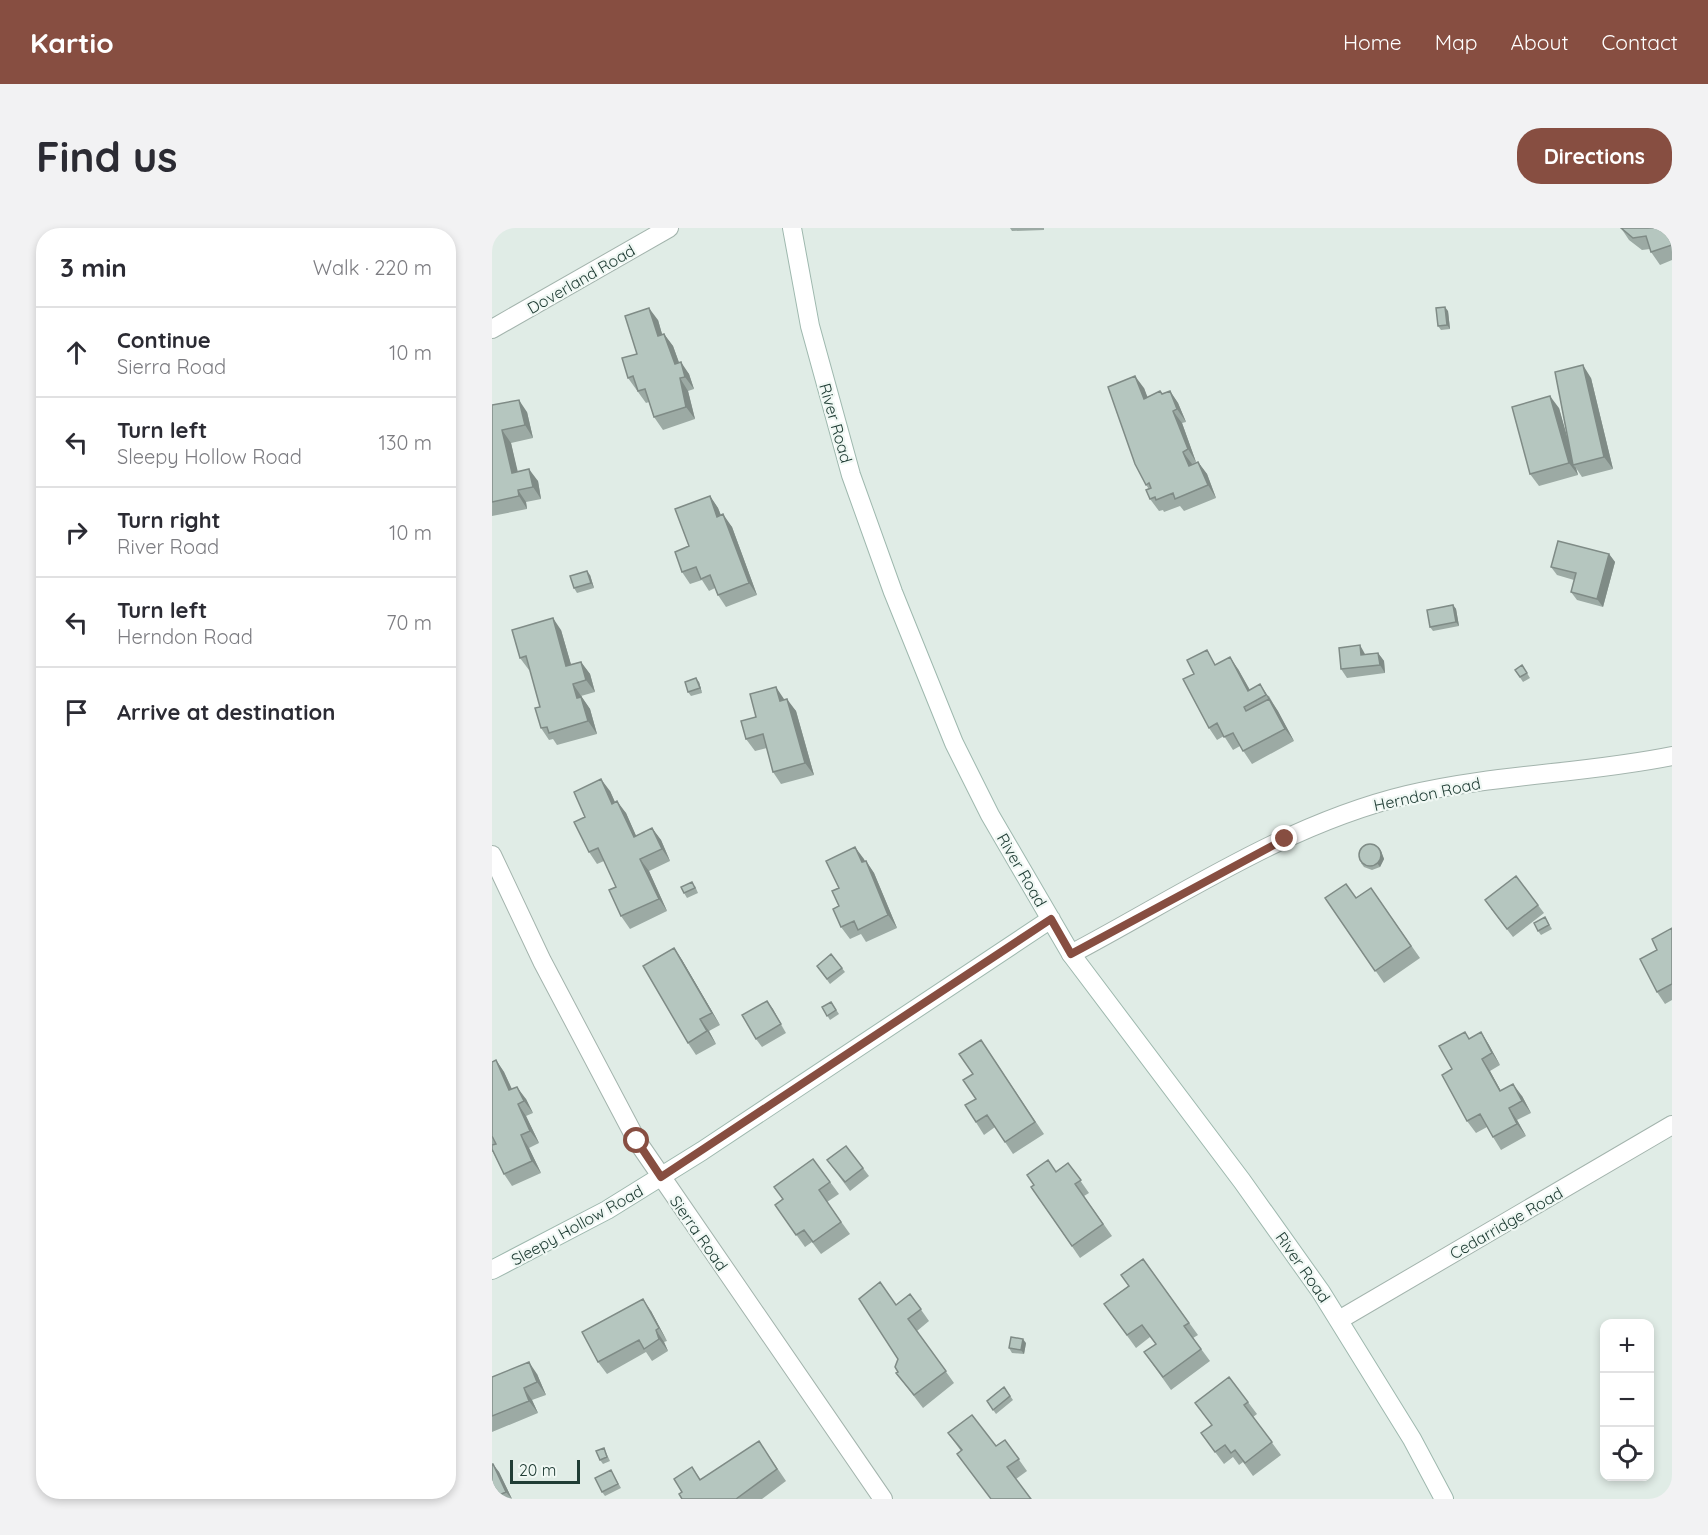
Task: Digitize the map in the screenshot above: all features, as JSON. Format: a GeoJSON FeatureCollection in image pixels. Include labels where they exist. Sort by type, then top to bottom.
{"type":"FeatureCollection","features":[{"type":"Feature","properties":{"kind":"street","name":"Doverland Road"},"geometry":{"type":"LineString","coordinates":[[492,329],[669,228]]}},
{"type":"Feature","properties":{"kind":"street","name":"River Road"},"geometry":{"type":"LineString","coordinates":[[792,228],[810,326],[851,475],[893,592],[954,743],[990,815],[1071,954],[1242,1181],[1339,1320],[1412,1439],[1444,1499]]}},
{"type":"Feature","properties":{"kind":"street","name":"Herndon Road"},"geometry":{"type":"LineString","coordinates":[[1071,954],[1285,839],[1352,811],[1407,795],[1505,778],[1634,764],[1672,756]]}},
{"type":"Feature","properties":{"kind":"street","name":"Sierra Road"},"geometry":{"type":"LineString","coordinates":[[492,855],[553,982],[637,1141],[883,1499]]}},
{"type":"Feature","properties":{"kind":"street","name":"Sleepy Hollow Road"},"geometry":{"type":"LineString","coordinates":[[492,1270],[607,1210],[661,1177],[1051,919]]}},
{"type":"Feature","properties":{"kind":"street","name":"Cedarridge Road"},"geometry":{"type":"LineString","coordinates":[[1339,1320],[1672,1125]]}},
{"type":"Feature","properties":{"kind":"building"},"geometry":{"type":"Polygon","coordinates":[[[1621,228],[1672,228],[1672,245],[1651,252],[1646,236],[1633,238],[1621,228]]]}},
{"type":"Feature","properties":{"kind":"building"},"geometry":{"type":"Polygon","coordinates":[[[1445,307],[1447,325],[1438,326],[1436,308],[1445,307]]]}},
{"type":"Feature","properties":{"kind":"building"},"geometry":{"type":"Polygon","coordinates":[[[649,308],[658,336],[664,334],[675,364],[681,362],[685,377],[680,378],[686,407],[654,417],[645,389],[638,391],[633,376],[628,378],[622,358],[637,354],[625,316],[649,308]]]}},
{"type":"Feature","properties":{"kind":"building"},"geometry":{"type":"Polygon","coordinates":[[[1583,365],[1604,457],[1573,465],[1555,372],[1583,365]]]}},
{"type":"Feature","properties":{"kind":"building"},"geometry":{"type":"Polygon","coordinates":[[[1135,376],[1144,399],[1160,391],[1162,394],[1170,391],[1177,409],[1173,411],[1188,449],[1183,452],[1189,466],[1198,462],[1208,485],[1175,499],[1173,493],[1156,500],[1155,497],[1150,499],[1146,490],[1151,488],[1149,483],[1146,485],[1135,464],[1108,387],[1135,376]]]}},
{"type":"Feature","properties":{"kind":"building"},"geometry":{"type":"Polygon","coordinates":[[[1550,396],[1569,463],[1530,474],[1512,407],[1550,396]]]}},
{"type":"Feature","properties":{"kind":"building"},"geometry":{"type":"Polygon","coordinates":[[[519,400],[525,425],[502,430],[512,473],[529,469],[533,487],[518,490],[519,496],[492,502],[492,405],[519,400]]]}},
{"type":"Feature","properties":{"kind":"building"},"geometry":{"type":"Polygon","coordinates":[[[710,496],[717,517],[723,514],[749,583],[718,595],[710,575],[701,579],[696,567],[682,572],[675,552],[689,546],[675,509],[710,496]]]}},
{"type":"Feature","properties":{"kind":"building"},"geometry":{"type":"Polygon","coordinates":[[[1558,541],[1609,554],[1597,599],[1571,592],[1576,573],[1551,567],[1558,541]]]}},
{"type":"Feature","properties":{"kind":"building"},"geometry":{"type":"Polygon","coordinates":[[[587,571],[591,583],[574,588],[570,576],[587,571]]]}},
{"type":"Feature","properties":{"kind":"building"},"geometry":{"type":"Polygon","coordinates":[[[1453,605],[1456,622],[1430,627],[1427,610],[1453,605]]]}},
{"type":"Feature","properties":{"kind":"building"},"geometry":{"type":"Polygon","coordinates":[[[553,618],[566,666],[581,662],[586,680],[573,684],[577,698],[581,697],[588,721],[549,733],[547,727],[541,728],[535,708],[540,707],[526,656],[520,658],[512,630],[553,618]]]}},
{"type":"Feature","properties":{"kind":"building"},"geometry":{"type":"Polygon","coordinates":[[[1360,645],[1361,655],[1378,653],[1380,665],[1341,669],[1339,648],[1360,645]]]}},
{"type":"Feature","properties":{"kind":"building"},"geometry":{"type":"Polygon","coordinates":[[[1207,650],[1215,665],[1230,657],[1248,691],[1260,684],[1266,695],[1244,707],[1246,711],[1269,699],[1285,729],[1243,751],[1233,733],[1224,737],[1217,723],[1209,728],[1183,679],[1194,674],[1187,660],[1207,650]]]}},
{"type":"Feature","properties":{"kind":"building"},"geometry":{"type":"Polygon","coordinates":[[[1522,665],[1527,673],[1520,677],[1515,670],[1522,665]]]}},
{"type":"Feature","properties":{"kind":"building"},"geometry":{"type":"Polygon","coordinates":[[[696,678],[700,688],[688,692],[685,682],[696,678]]]}},
{"type":"Feature","properties":{"kind":"building"},"geometry":{"type":"Polygon","coordinates":[[[776,687],[780,701],[787,699],[805,763],[773,772],[763,734],[746,739],[741,721],[756,717],[750,694],[776,687]]]}},
{"type":"Feature","properties":{"kind":"building"},"geometry":{"type":"Polygon","coordinates":[[[601,779],[612,804],[617,801],[634,837],[652,828],[662,849],[640,859],[659,899],[621,916],[609,890],[616,887],[598,848],[589,852],[574,822],[585,817],[574,792],[601,779]]]}},
{"type":"Feature","properties":{"kind":"building"},"geometry":{"type":"Polygon","coordinates":[[[1370,844],[1378,847],[1381,855],[1378,863],[1370,866],[1362,863],[1359,855],[1362,847],[1370,844]]]}},
{"type":"Feature","properties":{"kind":"building"},"geometry":{"type":"Polygon","coordinates":[[[855,847],[862,862],[866,861],[888,915],[858,930],[854,921],[841,927],[833,909],[839,906],[832,891],[839,888],[826,861],[855,847]]]}},
{"type":"Feature","properties":{"kind":"building"},"geometry":{"type":"Polygon","coordinates":[[[1516,876],[1538,905],[1507,929],[1485,900],[1516,876]]]}},
{"type":"Feature","properties":{"kind":"building"},"geometry":{"type":"Polygon","coordinates":[[[692,882],[695,888],[684,893],[681,887],[692,882]]]}},
{"type":"Feature","properties":{"kind":"building"},"geometry":{"type":"Polygon","coordinates":[[[1346,884],[1356,898],[1371,888],[1411,946],[1375,971],[1325,898],[1346,884]]]}},
{"type":"Feature","properties":{"kind":"building"},"geometry":{"type":"Polygon","coordinates":[[[1545,917],[1549,925],[1538,931],[1534,923],[1545,917]]]}},
{"type":"Feature","properties":{"kind":"building"},"geometry":{"type":"Polygon","coordinates":[[[1672,928],[1672,984],[1657,992],[1640,959],[1657,950],[1652,939],[1672,928]]]}},
{"type":"Feature","properties":{"kind":"building"},"geometry":{"type":"Polygon","coordinates":[[[674,948],[712,1013],[700,1019],[707,1031],[688,1043],[643,966],[674,948]]]}},
{"type":"Feature","properties":{"kind":"building"},"geometry":{"type":"Polygon","coordinates":[[[831,954],[842,968],[827,979],[817,966],[831,954]]]}},
{"type":"Feature","properties":{"kind":"building"},"geometry":{"type":"Polygon","coordinates":[[[767,1001],[781,1024],[756,1039],[742,1015],[767,1001]]]}},
{"type":"Feature","properties":{"kind":"building"},"geometry":{"type":"Polygon","coordinates":[[[831,1002],[836,1010],[827,1016],[822,1007],[831,1002]]]}},
{"type":"Feature","properties":{"kind":"building"},"geometry":{"type":"Polygon","coordinates":[[[1465,1032],[1469,1039],[1481,1032],[1492,1053],[1482,1059],[1500,1091],[1513,1084],[1522,1101],[1509,1108],[1517,1124],[1493,1137],[1480,1114],[1467,1121],[1442,1075],[1452,1069],[1439,1046],[1465,1032]]]}},
{"type":"Feature","properties":{"kind":"building"},"geometry":{"type":"Polygon","coordinates":[[[981,1040],[1035,1122],[1005,1142],[987,1115],[976,1122],[965,1105],[976,1099],[963,1080],[973,1074],[959,1054],[981,1040]]]}},
{"type":"Feature","properties":{"kind":"building"},"geometry":{"type":"Polygon","coordinates":[[[496,1060],[509,1090],[517,1087],[524,1101],[518,1104],[530,1131],[521,1135],[532,1161],[504,1174],[492,1149],[492,1145],[496,1144],[492,1136],[492,1062],[496,1060]]]}},
{"type":"Feature","properties":{"kind":"building"},"geometry":{"type":"Polygon","coordinates":[[[846,1146],[863,1168],[845,1182],[827,1160],[846,1146]]]}},
{"type":"Feature","properties":{"kind":"building"},"geometry":{"type":"Polygon","coordinates":[[[813,1159],[830,1182],[819,1190],[841,1222],[813,1242],[804,1230],[796,1235],[775,1205],[783,1199],[774,1187],[813,1159]]]}},
{"type":"Feature","properties":{"kind":"building"},"geometry":{"type":"Polygon","coordinates":[[[1048,1160],[1056,1172],[1068,1163],[1081,1180],[1075,1184],[1103,1224],[1072,1246],[1031,1187],[1034,1185],[1027,1175],[1048,1160]]]}},
{"type":"Feature","properties":{"kind":"building"},"geometry":{"type":"Polygon","coordinates":[[[1143,1259],[1189,1323],[1184,1326],[1201,1349],[1163,1377],[1144,1352],[1156,1344],[1142,1325],[1127,1335],[1104,1304],[1129,1286],[1121,1275],[1143,1259]]]}},
{"type":"Feature","properties":{"kind":"building"},"geometry":{"type":"Polygon","coordinates":[[[880,1282],[896,1305],[910,1294],[921,1309],[908,1319],[946,1371],[914,1395],[896,1373],[898,1372],[895,1367],[898,1359],[859,1299],[880,1282]]]}},
{"type":"Feature","properties":{"kind":"building"},"geometry":{"type":"Polygon","coordinates":[[[643,1299],[659,1328],[656,1330],[659,1339],[644,1349],[639,1340],[598,1362],[582,1332],[643,1299]]]}},
{"type":"Feature","properties":{"kind":"building"},"geometry":{"type":"Polygon","coordinates":[[[1011,1337],[1023,1339],[1021,1350],[1009,1348],[1011,1337]]]}},
{"type":"Feature","properties":{"kind":"building"},"geometry":{"type":"Polygon","coordinates":[[[529,1362],[537,1382],[524,1388],[529,1401],[492,1416],[492,1377],[529,1362]]]}},
{"type":"Feature","properties":{"kind":"building"},"geometry":{"type":"Polygon","coordinates":[[[1229,1377],[1248,1402],[1244,1405],[1272,1442],[1245,1463],[1235,1450],[1231,1453],[1225,1445],[1215,1452],[1201,1433],[1212,1425],[1195,1403],[1229,1377]]]}},
{"type":"Feature","properties":{"kind":"building"},"geometry":{"type":"Polygon","coordinates":[[[1004,1387],[1010,1396],[993,1410],[987,1401],[1004,1387]]]}},
{"type":"Feature","properties":{"kind":"building"},"geometry":{"type":"Polygon","coordinates":[[[972,1415],[996,1446],[1005,1440],[1019,1459],[1007,1467],[1031,1499],[991,1499],[957,1454],[962,1450],[948,1433],[972,1415]]]}},
{"type":"Feature","properties":{"kind":"building"},"geometry":{"type":"Polygon","coordinates":[[[759,1441],[777,1469],[736,1499],[682,1499],[679,1494],[682,1492],[674,1479],[692,1467],[700,1480],[759,1441]]]}},
{"type":"Feature","properties":{"kind":"building"},"geometry":{"type":"Polygon","coordinates":[[[604,1448],[607,1457],[600,1460],[596,1451],[604,1448]]]}},
{"type":"Feature","properties":{"kind":"building"},"geometry":{"type":"Polygon","coordinates":[[[492,1464],[506,1492],[492,1498],[492,1464]]]}},
{"type":"Feature","properties":{"kind":"building"},"geometry":{"type":"Polygon","coordinates":[[[611,1470],[618,1484],[602,1492],[595,1478],[611,1470]]]}},
{"type":"Feature","properties":{"kind":"route"},"geometry":{"type":"LineString","coordinates":[[637,1141],[661,1177],[997,957],[1051,919],[1071,954],[1285,839]]}}]}
